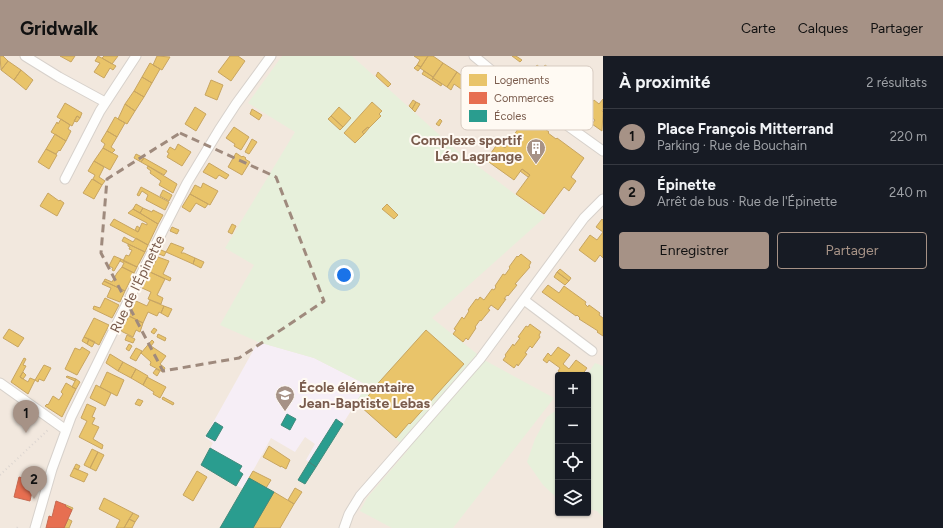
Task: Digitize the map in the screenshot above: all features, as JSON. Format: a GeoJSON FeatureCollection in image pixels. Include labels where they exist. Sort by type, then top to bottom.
{"type":"FeatureCollection","features":[{"type":"Feature","properties":{"kind":"street"},"geometry":{"type":"LineString","coordinates":[[25,56],[58,78],[105,102]]}},
{"type":"Feature","properties":{"kind":"street"},"geometry":{"type":"LineString","coordinates":[[65,179],[105,102],[136,56]]}},
{"type":"Feature","properties":{"kind":"street","name":"Rue de l'Épinette"},"geometry":{"type":"LineString","coordinates":[[35,528],[47,484],[66,430],[79,399],[187,183],[236,104],[271,56]]}},
{"type":"Feature","properties":{"kind":"street"},"geometry":{"type":"LineString","coordinates":[[474,56],[487,66]]}},
{"type":"Feature","properties":{"kind":"street"},"geometry":{"type":"LineString","coordinates":[[574,130],[603,151]]}},
{"type":"Feature","properties":{"kind":"street"},"geometry":{"type":"LineString","coordinates":[[344,528],[353,506],[360,496],[480,359],[584,218],[603,199]]}},
{"type":"Feature","properties":{"kind":"street"},"geometry":{"type":"LineString","coordinates":[[524,300],[592,351]]}},
{"type":"Feature","properties":{"kind":"street"},"geometry":{"type":"LineString","coordinates":[[0,383],[66,430]]}},
{"type":"Feature","properties":{"kind":"path"},"geometry":{"type":"LineString","coordinates":[[0,475],[56,422]]}},
{"type":"Feature","properties":{"kind":"highlighted area"},"geometry":{"type":"Polygon","coordinates":[[[180,133],[276,177],[324,301],[239,358],[163,371],[101,253],[107,179],[180,133]]]}},
{"type":"Feature","properties":{"kind":"shaded area"},"geometry":{"type":"Polygon","coordinates":[[[0,56],[603,56],[603,528],[0,528],[0,56]]]}},
{"type":"Feature","properties":{"kind":"shaded area","name":"École élémentaire Jean-Baptiste Lebas"},"geometry":{"type":"Polygon","coordinates":[[[258,342],[314,358],[367,385],[316,467],[306,460],[315,444],[305,437],[295,452],[271,438],[243,489],[201,465],[213,443],[205,437],[258,342]]]}},
{"type":"Feature","properties":{"kind":"green space"},"geometry":{"type":"Polygon","coordinates":[[[282,56],[352,56],[455,149],[545,217],[432,318],[486,361],[554,398],[453,528],[392,528],[360,511],[367,498],[408,450],[356,402],[367,385],[314,358],[258,342],[220,325],[254,265],[225,248],[295,132],[248,103],[282,56]]]}},
{"type":"Feature","properties":{"kind":"green space"},"geometry":{"type":"Polygon","coordinates":[[[595,363],[603,366],[603,517],[597,511],[591,510],[591,372],[589,372],[595,363]]]}},
{"type":"Feature","properties":{"kind":"green space"},"geometry":{"type":"Polygon","coordinates":[[[555,411],[555,496],[543,485],[527,462],[535,439],[547,417],[555,411]]]}},
{"type":"Feature","properties":{"kind":"building: Logements"},"geometry":{"type":"Polygon","coordinates":[[[0,56],[3,56],[8,61],[1,70],[0,56]]]}},
{"type":"Feature","properties":{"kind":"building: Logements"},"geometry":{"type":"Polygon","coordinates":[[[60,56],[75,56],[71,62],[60,56]]]}},
{"type":"Feature","properties":{"kind":"building: Logements"},"geometry":{"type":"Polygon","coordinates":[[[98,56],[116,66],[113,70],[110,68],[104,78],[94,72],[100,63],[95,61],[98,56]]]}},
{"type":"Feature","properties":{"kind":"building: Logements"},"geometry":{"type":"Polygon","coordinates":[[[104,56],[118,56],[112,64],[102,58],[104,56]]]}},
{"type":"Feature","properties":{"kind":"building: Logements"},"geometry":{"type":"Polygon","coordinates":[[[157,56],[170,57],[162,70],[153,65],[157,56]]]}},
{"type":"Feature","properties":{"kind":"building: Logements"},"geometry":{"type":"Polygon","coordinates":[[[230,56],[238,56],[245,61],[231,81],[218,72],[230,56]]]}},
{"type":"Feature","properties":{"kind":"building: Logements"},"geometry":{"type":"Polygon","coordinates":[[[414,56],[428,56],[421,67],[417,65],[420,60],[414,56]]]}},
{"type":"Feature","properties":{"kind":"building: Logements"},"geometry":{"type":"Polygon","coordinates":[[[428,56],[433,56],[443,63],[433,77],[420,68],[428,56]]]}},
{"type":"Feature","properties":{"kind":"building: Logements"},"geometry":{"type":"Polygon","coordinates":[[[512,56],[516,56],[522,60],[520,62],[512,56]]]}},
{"type":"Feature","properties":{"kind":"building: Logements"},"geometry":{"type":"Polygon","coordinates":[[[8,61],[21,70],[14,80],[1,70],[8,61]]]}},
{"type":"Feature","properties":{"kind":"building: Logements"},"geometry":{"type":"Polygon","coordinates":[[[150,63],[160,69],[152,83],[142,77],[150,63]]]}},
{"type":"Feature","properties":{"kind":"building: Logements"},"geometry":{"type":"Polygon","coordinates":[[[443,63],[457,72],[447,87],[433,78],[443,63]]]}},
{"type":"Feature","properties":{"kind":"building: Logements"},"geometry":{"type":"Polygon","coordinates":[[[417,65],[421,67],[418,71],[414,68],[417,65]]]}},
{"type":"Feature","properties":{"kind":"building: Logements"},"geometry":{"type":"Polygon","coordinates":[[[21,70],[33,80],[26,90],[14,80],[21,70]]]}},
{"type":"Feature","properties":{"kind":"building: Logements"},"geometry":{"type":"Polygon","coordinates":[[[424,71],[433,77],[432,80],[422,74],[424,71]]]}},
{"type":"Feature","properties":{"kind":"building: Logements"},"geometry":{"type":"Polygon","coordinates":[[[378,72],[391,84],[388,87],[376,76],[378,72]]]}},
{"type":"Feature","properties":{"kind":"building: Logements"},"geometry":{"type":"Polygon","coordinates":[[[457,72],[461,75],[461,89],[454,84],[451,90],[447,87],[457,72]]]}},
{"type":"Feature","properties":{"kind":"building: Logements"},"geometry":{"type":"Polygon","coordinates":[[[142,77],[152,83],[144,97],[134,91],[142,77]]]}},
{"type":"Feature","properties":{"kind":"building: Logements"},"geometry":{"type":"Polygon","coordinates":[[[433,78],[442,84],[441,86],[432,80],[433,78]]]}},
{"type":"Feature","properties":{"kind":"building: Logements"},"geometry":{"type":"Polygon","coordinates":[[[211,80],[223,85],[217,100],[205,95],[211,80]]]}},
{"type":"Feature","properties":{"kind":"building: Logements"},"geometry":{"type":"Polygon","coordinates":[[[134,91],[144,97],[135,111],[125,104],[134,91]]]}},
{"type":"Feature","properties":{"kind":"building: Logements"},"geometry":{"type":"Polygon","coordinates":[[[603,99],[602,131],[593,125],[595,120],[593,118],[593,101],[594,100],[599,104],[603,99]]]}},
{"type":"Feature","properties":{"kind":"building: Logements"},"geometry":{"type":"Polygon","coordinates":[[[413,100],[416,102],[412,109],[409,106],[413,100]]]}},
{"type":"Feature","properties":{"kind":"building: Logements"},"geometry":{"type":"Polygon","coordinates":[[[372,102],[382,111],[379,114],[381,116],[369,128],[368,127],[362,132],[364,134],[355,143],[344,133],[372,102]]]}},
{"type":"Feature","properties":{"kind":"building: Logements"},"geometry":{"type":"Polygon","coordinates":[[[416,102],[420,104],[415,112],[412,109],[416,102]]]}},
{"type":"Feature","properties":{"kind":"building: Logements"},"geometry":{"type":"Polygon","coordinates":[[[65,103],[82,113],[80,118],[77,116],[72,126],[57,117],[65,103]]]}},
{"type":"Feature","properties":{"kind":"building: Logements"},"geometry":{"type":"Polygon","coordinates":[[[125,104],[135,111],[127,124],[118,119],[125,104]]]}},
{"type":"Feature","properties":{"kind":"building: Logements"},"geometry":{"type":"Polygon","coordinates":[[[195,107],[206,114],[196,131],[185,124],[195,107]]]}},
{"type":"Feature","properties":{"kind":"building: Logements"},"geometry":{"type":"Polygon","coordinates":[[[339,107],[351,118],[343,127],[331,116],[339,107]]]}},
{"type":"Feature","properties":{"kind":"building: Logements"},"geometry":{"type":"Polygon","coordinates":[[[252,109],[262,115],[259,120],[250,114],[252,109]]]}},
{"type":"Feature","properties":{"kind":"building: Logements"},"geometry":{"type":"Polygon","coordinates":[[[77,116],[80,118],[77,122],[74,121],[77,116]]]}},
{"type":"Feature","properties":{"kind":"building: Logements"},"geometry":{"type":"Polygon","coordinates":[[[331,116],[343,127],[340,130],[328,119],[331,116]]]}},
{"type":"Feature","properties":{"kind":"building: Logements"},"geometry":{"type":"Polygon","coordinates":[[[115,117],[125,123],[117,137],[107,131],[115,117]]]}},
{"type":"Feature","properties":{"kind":"building: Logements"},"geometry":{"type":"Polygon","coordinates":[[[61,119],[70,125],[68,129],[71,131],[66,141],[51,132],[57,122],[58,124],[61,119]]]}},
{"type":"Feature","properties":{"kind":"building: Logements"},"geometry":{"type":"Polygon","coordinates":[[[440,119],[442,121],[439,126],[436,124],[440,119]]]}},
{"type":"Feature","properties":{"kind":"building: Logements"},"geometry":{"type":"Polygon","coordinates":[[[234,127],[249,137],[241,150],[234,146],[235,144],[226,138],[234,127]]]}},
{"type":"Feature","properties":{"kind":"building: Logements"},"geometry":{"type":"Polygon","coordinates":[[[368,127],[369,128],[364,134],[362,132],[368,127]]]}},
{"type":"Feature","properties":{"kind":"building: Logements","name":"Complexe sportif Léo Lagrange"},"geometry":{"type":"Polygon","coordinates":[[[517,130],[546,130],[556,139],[557,138],[584,158],[571,177],[576,181],[569,191],[564,187],[544,214],[516,194],[530,175],[522,169],[514,180],[486,160],[498,143],[505,148],[517,130]]]}},
{"type":"Feature","properties":{"kind":"building: Logements"},"geometry":{"type":"Polygon","coordinates":[[[107,131],[117,137],[111,147],[115,150],[112,153],[103,148],[105,144],[101,141],[107,131]]]}},
{"type":"Feature","properties":{"kind":"building: Logements"},"geometry":{"type":"Polygon","coordinates":[[[55,134],[66,141],[60,151],[59,150],[56,154],[46,149],[55,134]]]}},
{"type":"Feature","properties":{"kind":"building: Logements"},"geometry":{"type":"Polygon","coordinates":[[[252,139],[257,142],[249,154],[245,152],[252,139]]]}},
{"type":"Feature","properties":{"kind":"building: Logements"},"geometry":{"type":"Polygon","coordinates":[[[178,144],[191,152],[182,166],[167,157],[169,153],[167,152],[170,147],[175,150],[178,144]]]}},
{"type":"Feature","properties":{"kind":"building: Logements"},"geometry":{"type":"Polygon","coordinates":[[[103,148],[118,156],[110,170],[94,161],[103,148]]]}},
{"type":"Feature","properties":{"kind":"building: Logements"},"geometry":{"type":"Polygon","coordinates":[[[46,149],[57,155],[49,169],[38,162],[46,149]]]}},
{"type":"Feature","properties":{"kind":"building: Logements"},"geometry":{"type":"Polygon","coordinates":[[[236,153],[242,157],[243,156],[250,162],[242,175],[228,167],[236,153]]]}},
{"type":"Feature","properties":{"kind":"building: Logements"},"geometry":{"type":"Polygon","coordinates":[[[136,154],[144,158],[141,162],[134,158],[136,154]]]}},
{"type":"Feature","properties":{"kind":"building: Logements"},"geometry":{"type":"Polygon","coordinates":[[[144,158],[167,171],[164,175],[141,162],[144,158]]]}},
{"type":"Feature","properties":{"kind":"building: Logements"},"geometry":{"type":"Polygon","coordinates":[[[94,161],[104,167],[99,177],[105,181],[102,185],[93,179],[95,175],[88,171],[94,161]]]}},
{"type":"Feature","properties":{"kind":"building: Logements"},"geometry":{"type":"Polygon","coordinates":[[[209,163],[229,175],[226,179],[219,175],[216,179],[203,172],[209,163]]]}},
{"type":"Feature","properties":{"kind":"building: Logements"},"geometry":{"type":"Polygon","coordinates":[[[148,166],[177,184],[173,193],[159,185],[161,181],[150,173],[151,171],[147,168],[148,166]]]}},
{"type":"Feature","properties":{"kind":"building: Logements"},"geometry":{"type":"Polygon","coordinates":[[[522,169],[530,175],[528,177],[520,171],[522,169]]]}},
{"type":"Feature","properties":{"kind":"building: Logements"},"geometry":{"type":"Polygon","coordinates":[[[92,179],[102,185],[94,199],[83,193],[92,179]]]}},
{"type":"Feature","properties":{"kind":"building: Logements"},"geometry":{"type":"Polygon","coordinates":[[[203,183],[218,191],[210,205],[190,194],[195,185],[201,188],[203,183]]]}},
{"type":"Feature","properties":{"kind":"building: Logements"},"geometry":{"type":"Polygon","coordinates":[[[141,187],[169,202],[165,210],[146,200],[148,195],[142,191],[139,196],[137,195],[141,187]]]}},
{"type":"Feature","properties":{"kind":"building: Logements"},"geometry":{"type":"Polygon","coordinates":[[[163,190],[172,195],[169,201],[160,196],[163,190]]]}},
{"type":"Feature","properties":{"kind":"building: Logements"},"geometry":{"type":"Polygon","coordinates":[[[48,193],[64,203],[57,216],[40,206],[48,193]]]}},
{"type":"Feature","properties":{"kind":"building: Logements"},"geometry":{"type":"Polygon","coordinates":[[[190,194],[208,204],[205,208],[196,203],[190,212],[182,207],[190,194]]]}},
{"type":"Feature","properties":{"kind":"building: Logements"},"geometry":{"type":"Polygon","coordinates":[[[136,204],[143,208],[140,213],[133,209],[136,204]]]}},
{"type":"Feature","properties":{"kind":"building: Logements"},"geometry":{"type":"Polygon","coordinates":[[[387,204],[398,215],[394,219],[382,209],[387,204]]]}},
{"type":"Feature","properties":{"kind":"building: Logements"},"geometry":{"type":"Polygon","coordinates":[[[143,208],[152,212],[153,210],[163,215],[158,224],[140,213],[143,208]]]}},
{"type":"Feature","properties":{"kind":"building: Logements"},"geometry":{"type":"Polygon","coordinates":[[[133,209],[158,224],[148,245],[110,225],[114,219],[138,232],[142,223],[147,225],[147,223],[128,213],[133,209]]]}},
{"type":"Feature","properties":{"kind":"building: Logements"},"geometry":{"type":"Polygon","coordinates":[[[602,219],[603,220],[603,232],[596,227],[602,219]]]}},
{"type":"Feature","properties":{"kind":"building: Logements"},"geometry":{"type":"Polygon","coordinates":[[[232,224],[236,226],[232,234],[228,232],[232,224]]]}},
{"type":"Feature","properties":{"kind":"building: Logements"},"geometry":{"type":"Polygon","coordinates":[[[137,226],[140,228],[138,232],[135,230],[137,226]]]}},
{"type":"Feature","properties":{"kind":"building: Logements"},"geometry":{"type":"Polygon","coordinates":[[[172,227],[179,230],[177,234],[170,231],[172,227]]]}},
{"type":"Feature","properties":{"kind":"building: Logements"},"geometry":{"type":"Polygon","coordinates":[[[603,232],[603,258],[600,255],[595,262],[579,250],[590,235],[597,240],[603,232]]]}},
{"type":"Feature","properties":{"kind":"building: Logements"},"geometry":{"type":"Polygon","coordinates":[[[124,237],[133,242],[136,238],[148,245],[145,252],[122,241],[124,237]]]}},
{"type":"Feature","properties":{"kind":"building: Logements"},"geometry":{"type":"Polygon","coordinates":[[[171,243],[184,248],[181,253],[195,258],[193,264],[166,252],[171,243]]]}},
{"type":"Feature","properties":{"kind":"building: Logements"},"geometry":{"type":"Polygon","coordinates":[[[128,244],[145,252],[137,267],[123,261],[126,255],[129,256],[132,250],[129,249],[130,247],[128,244]]]}},
{"type":"Feature","properties":{"kind":"building: Logements"},"geometry":{"type":"Polygon","coordinates":[[[161,250],[166,252],[164,256],[159,254],[161,250]]]}},
{"type":"Feature","properties":{"kind":"building: Logements"},"geometry":{"type":"Polygon","coordinates":[[[521,254],[531,262],[530,267],[515,284],[517,285],[508,296],[507,295],[504,299],[506,299],[498,310],[491,305],[488,309],[490,310],[481,321],[480,320],[468,340],[466,338],[463,342],[453,334],[456,330],[454,329],[462,317],[464,319],[469,311],[468,310],[476,299],[478,300],[480,297],[484,300],[492,289],[494,290],[503,274],[505,275],[517,256],[518,257],[521,254]]]}},
{"type":"Feature","properties":{"kind":"building: Logements"},"geometry":{"type":"Polygon","coordinates":[[[114,256],[121,259],[114,271],[112,270],[113,268],[109,266],[114,256]]]}},
{"type":"Feature","properties":{"kind":"building: Logements"},"geometry":{"type":"Polygon","coordinates":[[[158,257],[169,261],[163,274],[171,278],[170,281],[150,272],[158,257]]]}},
{"type":"Feature","properties":{"kind":"building: Logements"},"geometry":{"type":"Polygon","coordinates":[[[195,258],[204,262],[201,268],[193,264],[195,258]]]}},
{"type":"Feature","properties":{"kind":"building: Logements"},"geometry":{"type":"Polygon","coordinates":[[[121,259],[137,267],[134,273],[122,267],[124,263],[120,261],[121,259]]]}},
{"type":"Feature","properties":{"kind":"building: Logements"},"geometry":{"type":"Polygon","coordinates":[[[122,267],[134,273],[125,291],[104,281],[105,279],[112,282],[122,267]]]}},
{"type":"Feature","properties":{"kind":"building: Logements"},"geometry":{"type":"Polygon","coordinates":[[[560,269],[571,278],[569,281],[557,272],[560,269]]]}},
{"type":"Feature","properties":{"kind":"building: Logements"},"geometry":{"type":"Polygon","coordinates":[[[150,272],[165,279],[157,295],[163,298],[161,304],[148,299],[151,292],[142,288],[150,272]]]}},
{"type":"Feature","properties":{"kind":"building: Logements"},"geometry":{"type":"Polygon","coordinates":[[[557,272],[569,281],[565,285],[554,277],[557,272]]]}},
{"type":"Feature","properties":{"kind":"building: Logements"},"geometry":{"type":"Polygon","coordinates":[[[104,281],[125,291],[120,302],[107,297],[111,288],[102,284],[104,281]]]}},
{"type":"Feature","properties":{"kind":"building: Logements"},"geometry":{"type":"Polygon","coordinates":[[[548,285],[559,293],[564,286],[586,302],[585,304],[588,307],[589,305],[600,313],[599,315],[603,318],[603,336],[579,319],[580,318],[577,315],[576,316],[542,292],[548,285]]]}},
{"type":"Feature","properties":{"kind":"building: Logements"},"geometry":{"type":"Polygon","coordinates":[[[105,298],[119,305],[112,318],[93,309],[94,306],[100,308],[105,298]]]}},
{"type":"Feature","properties":{"kind":"building: Logements"},"geometry":{"type":"Polygon","coordinates":[[[150,300],[164,306],[161,313],[159,312],[157,316],[148,312],[143,323],[129,316],[136,301],[147,306],[150,300]]]}},
{"type":"Feature","properties":{"kind":"building: Logements"},"geometry":{"type":"Polygon","coordinates":[[[164,306],[172,309],[168,317],[161,313],[164,306]]]}},
{"type":"Feature","properties":{"kind":"building: Logements"},"geometry":{"type":"Polygon","coordinates":[[[129,316],[143,323],[140,332],[136,330],[133,337],[121,331],[129,316]]]}},
{"type":"Feature","properties":{"kind":"building: Logements"},"geometry":{"type":"Polygon","coordinates":[[[94,318],[109,325],[99,345],[84,337],[94,318]]]}},
{"type":"Feature","properties":{"kind":"building: Logements"},"geometry":{"type":"Polygon","coordinates":[[[530,324],[541,332],[539,335],[540,337],[532,348],[530,346],[525,353],[527,354],[518,366],[517,364],[514,368],[503,360],[513,344],[514,346],[520,338],[518,337],[526,326],[528,327],[530,324]]]}},
{"type":"Feature","properties":{"kind":"building: Logements"},"geometry":{"type":"Polygon","coordinates":[[[154,328],[157,330],[154,334],[151,332],[154,328]]]}},
{"type":"Feature","properties":{"kind":"building: Logements"},"geometry":{"type":"Polygon","coordinates":[[[9,329],[24,338],[18,347],[3,338],[9,329]]]}},
{"type":"Feature","properties":{"kind":"building: Logements"},"geometry":{"type":"Polygon","coordinates":[[[426,330],[464,364],[396,438],[360,406],[372,390],[426,330]]]}},
{"type":"Feature","properties":{"kind":"building: Logements"},"geometry":{"type":"Polygon","coordinates":[[[158,334],[166,338],[165,341],[157,337],[158,334]]]}},
{"type":"Feature","properties":{"kind":"building: Logements"},"geometry":{"type":"Polygon","coordinates":[[[127,335],[135,339],[133,343],[125,340],[127,335]]]}},
{"type":"Feature","properties":{"kind":"building: Logements"},"geometry":{"type":"Polygon","coordinates":[[[84,337],[89,339],[87,344],[82,341],[84,337]]]}},
{"type":"Feature","properties":{"kind":"building: Logements"},"geometry":{"type":"Polygon","coordinates":[[[89,339],[95,342],[92,347],[87,344],[89,339]]]}},
{"type":"Feature","properties":{"kind":"building: Logements"},"geometry":{"type":"Polygon","coordinates":[[[152,340],[154,342],[151,346],[166,356],[160,364],[165,368],[163,372],[150,365],[151,362],[141,353],[152,340]]]}},
{"type":"Feature","properties":{"kind":"building: Logements"},"geometry":{"type":"Polygon","coordinates":[[[129,344],[132,346],[129,351],[126,349],[129,344]]]}},
{"type":"Feature","properties":{"kind":"building: Logements"},"geometry":{"type":"Polygon","coordinates":[[[82,347],[90,352],[77,375],[65,369],[75,348],[80,350],[82,347]]]}},
{"type":"Feature","properties":{"kind":"building: Logements"},"geometry":{"type":"Polygon","coordinates":[[[558,347],[570,355],[563,364],[569,369],[576,360],[587,368],[584,372],[559,372],[558,371],[560,368],[549,360],[547,363],[543,360],[548,353],[551,356],[558,347]]]}},
{"type":"Feature","properties":{"kind":"building: Logements"},"geometry":{"type":"Polygon","coordinates":[[[136,348],[142,351],[136,361],[130,358],[136,348]]]}},
{"type":"Feature","properties":{"kind":"building: Logements"},"geometry":{"type":"Polygon","coordinates":[[[110,354],[123,362],[118,371],[106,363],[110,354]]]}},
{"type":"Feature","properties":{"kind":"building: Logements"},"geometry":{"type":"Polygon","coordinates":[[[24,358],[26,359],[23,365],[26,366],[20,377],[28,382],[30,378],[35,380],[28,394],[11,382],[24,358]]]}},
{"type":"Feature","properties":{"kind":"building: Logements"},"geometry":{"type":"Polygon","coordinates":[[[123,362],[136,369],[131,378],[118,371],[123,362]]]}},
{"type":"Feature","properties":{"kind":"building: Logements"},"geometry":{"type":"Polygon","coordinates":[[[44,365],[51,368],[44,381],[39,379],[38,382],[35,380],[44,365]]]}},
{"type":"Feature","properties":{"kind":"building: Logements"},"geometry":{"type":"Polygon","coordinates":[[[136,369],[148,376],[143,385],[131,378],[136,369]]]}},
{"type":"Feature","properties":{"kind":"building: Logements"},"geometry":{"type":"Polygon","coordinates":[[[156,369],[160,371],[157,376],[153,373],[156,369]]]}},
{"type":"Feature","properties":{"kind":"building: Logements"},"geometry":{"type":"Polygon","coordinates":[[[23,372],[26,375],[23,379],[20,377],[23,372]]]}},
{"type":"Feature","properties":{"kind":"building: Logements"},"geometry":{"type":"Polygon","coordinates":[[[107,372],[124,380],[117,396],[100,387],[107,372]]]}},
{"type":"Feature","properties":{"kind":"building: Logements"},"geometry":{"type":"Polygon","coordinates":[[[66,377],[76,379],[75,381],[66,377]]]}},
{"type":"Feature","properties":{"kind":"building: Logements"},"geometry":{"type":"Polygon","coordinates":[[[147,377],[166,387],[160,398],[143,385],[147,377]]]}},
{"type":"Feature","properties":{"kind":"building: Logements"},"geometry":{"type":"Polygon","coordinates":[[[76,379],[80,382],[76,389],[72,387],[76,379]]]}},
{"type":"Feature","properties":{"kind":"building: Logements"},"geometry":{"type":"Polygon","coordinates":[[[66,383],[76,389],[62,417],[45,406],[47,404],[48,405],[53,396],[59,400],[63,394],[61,392],[66,383]]]}},
{"type":"Feature","properties":{"kind":"building: Logements"},"geometry":{"type":"Polygon","coordinates":[[[96,385],[111,393],[105,406],[90,398],[96,385]]]}},
{"type":"Feature","properties":{"kind":"building: Logements"},"geometry":{"type":"Polygon","coordinates":[[[163,397],[174,403],[173,405],[162,399],[163,397]]]}},
{"type":"Feature","properties":{"kind":"building: Logements"},"geometry":{"type":"Polygon","coordinates":[[[138,399],[143,401],[140,406],[135,404],[138,399]]]}},
{"type":"Feature","properties":{"kind":"building: Logements"},"geometry":{"type":"Polygon","coordinates":[[[87,404],[96,408],[92,417],[95,418],[92,424],[99,427],[93,439],[103,445],[102,449],[79,437],[87,421],[81,418],[87,404]]]}},
{"type":"Feature","properties":{"kind":"building: Logements"},"geometry":{"type":"Polygon","coordinates":[[[269,446],[290,460],[286,469],[263,457],[269,446]]]}},
{"type":"Feature","properties":{"kind":"building: Logements"},"geometry":{"type":"Polygon","coordinates":[[[92,449],[98,452],[90,468],[84,465],[92,449]]]}},
{"type":"Feature","properties":{"kind":"building: Logements"},"geometry":{"type":"Polygon","coordinates":[[[98,452],[104,455],[96,471],[90,468],[98,452]]]}},
{"type":"Feature","properties":{"kind":"building: Logements"},"geometry":{"type":"Polygon","coordinates":[[[76,464],[80,466],[78,470],[74,468],[76,464]]]}},
{"type":"Feature","properties":{"kind":"building: Logements"},"geometry":{"type":"Polygon","coordinates":[[[74,468],[88,474],[84,482],[70,476],[74,468]]]}},
{"type":"Feature","properties":{"kind":"building: Logements"},"geometry":{"type":"Polygon","coordinates":[[[197,471],[207,477],[193,501],[183,495],[197,471]]]}},
{"type":"Feature","properties":{"kind":"building: Logements"},"geometry":{"type":"Polygon","coordinates":[[[253,471],[271,480],[266,488],[249,478],[253,471]]]}},
{"type":"Feature","properties":{"kind":"building: Logements"},"geometry":{"type":"Polygon","coordinates":[[[295,488],[302,492],[294,504],[288,500],[295,488]]]}},
{"type":"Feature","properties":{"kind":"building: Logements"},"geometry":{"type":"Polygon","coordinates":[[[274,492],[294,504],[280,528],[253,528],[274,492]]]}},
{"type":"Feature","properties":{"kind":"building: Logements"},"geometry":{"type":"Polygon","coordinates":[[[104,498],[133,513],[124,528],[116,528],[120,520],[99,509],[104,498]]]}},
{"type":"Feature","properties":{"kind":"building: Logements"},"geometry":{"type":"Polygon","coordinates":[[[66,505],[73,508],[72,510],[65,506],[66,505]]]}},
{"type":"Feature","properties":{"kind":"building: Logements"},"geometry":{"type":"Polygon","coordinates":[[[133,513],[139,516],[135,522],[129,519],[133,513]]]}},
{"type":"Feature","properties":{"kind":"building: Logements"},"geometry":{"type":"Polygon","coordinates":[[[68,519],[72,521],[69,528],[64,528],[68,519]]]}},
{"type":"Feature","properties":{"kind":"building: Logements"},"geometry":{"type":"Polygon","coordinates":[[[129,519],[135,522],[132,528],[124,528],[129,519]]]}},
{"type":"Feature","properties":{"kind":"building: Commerces"},"geometry":{"type":"Polygon","coordinates":[[[19,477],[34,481],[30,501],[14,497],[19,477]]]}},
{"type":"Feature","properties":{"kind":"building: Commerces"},"geometry":{"type":"Polygon","coordinates":[[[56,501],[66,505],[65,506],[72,510],[64,528],[46,528],[49,516],[52,517],[56,501]]]}},
{"type":"Feature","properties":{"kind":"building: Écoles"},"geometry":{"type":"Polygon","coordinates":[[[287,414],[296,419],[290,430],[281,425],[287,414]]]}},
{"type":"Feature","properties":{"kind":"building: Écoles"},"geometry":{"type":"Polygon","coordinates":[[[336,419],[343,424],[316,467],[309,462],[336,419]]]}},
{"type":"Feature","properties":{"kind":"building: Écoles"},"geometry":{"type":"Polygon","coordinates":[[[215,422],[223,427],[215,441],[206,436],[215,422]]]}},
{"type":"Feature","properties":{"kind":"building: Écoles"},"geometry":{"type":"Polygon","coordinates":[[[210,448],[242,466],[239,471],[243,474],[236,486],[201,465],[210,448]]]}},
{"type":"Feature","properties":{"kind":"building: Écoles"},"geometry":{"type":"Polygon","coordinates":[[[309,462],[316,467],[305,484],[298,480],[309,462]]]}},
{"type":"Feature","properties":{"kind":"building: Écoles"},"geometry":{"type":"Polygon","coordinates":[[[249,478],[274,492],[253,528],[220,528],[249,478]]]}},
{"type":"Feature","properties":{"kind":"place","name":"Complexe sportif Léo Lagrange"},"geometry":{"type":"Point","coordinates":[536,165]}},
{"type":"Feature","properties":{"kind":"place","name":"École élémentaire Jean-Baptiste Lebas"},"geometry":{"type":"Point","coordinates":[285,412]}},
{"type":"Feature","properties":{"kind":"place","name":"Place François Mitterrand"},"geometry":{"type":"Point","coordinates":[26,433]}},
{"type":"Feature","properties":{"kind":"place","name":"Épinette"},"geometry":{"type":"Point","coordinates":[34,499]}}]}
